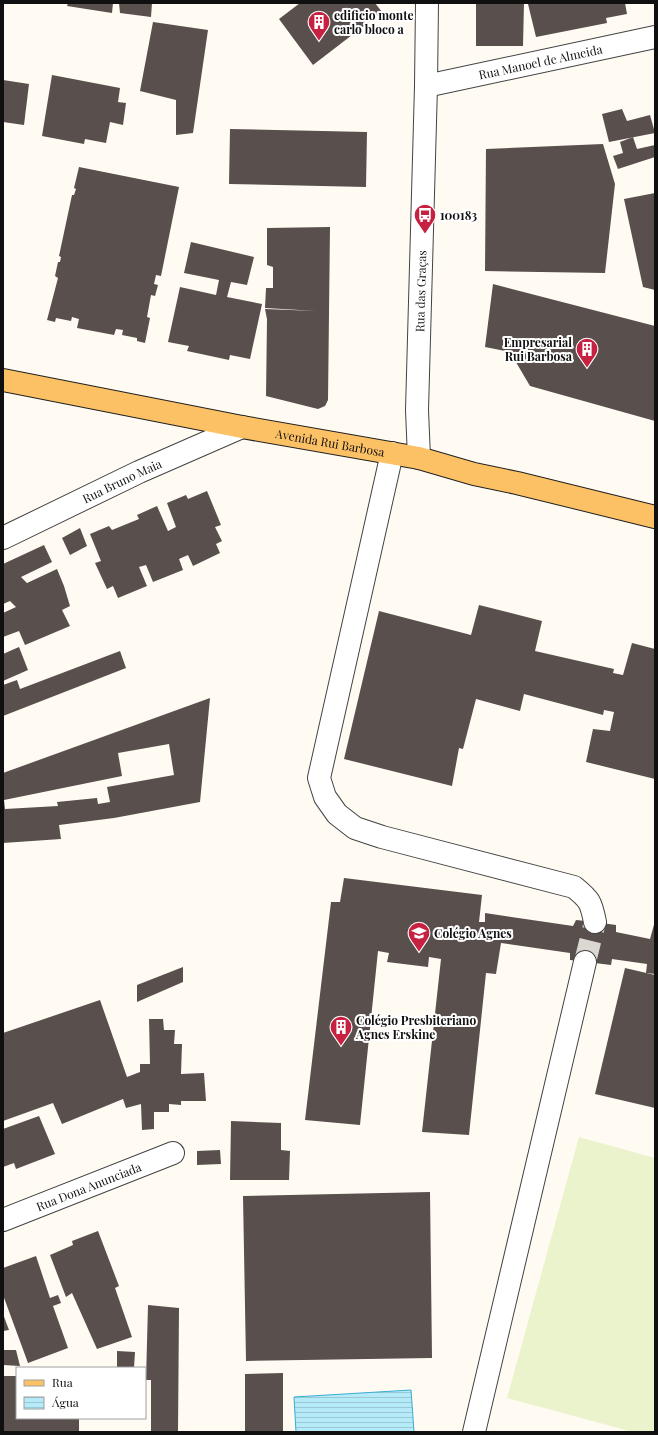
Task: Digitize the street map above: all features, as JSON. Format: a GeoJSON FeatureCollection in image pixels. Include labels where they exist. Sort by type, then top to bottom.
{"type":"FeatureCollection","features":[{"type":"Feature","properties":{"kind":"main road","name":"Avenida Rui Barbosa"},"geometry":{"type":"LineString","coordinates":[[3,380],[242,427],[419,458],[474,474],[655,517]]}},
{"type":"Feature","properties":{"kind":"street","name":"Rua das Graças"},"geometry":{"type":"LineString","coordinates":[[419,458],[417,410],[428,3]]}},
{"type":"Feature","properties":{"kind":"street","name":"Rua Manoel de Almeida"},"geometry":{"type":"LineString","coordinates":[[426,86],[655,37]]}},
{"type":"Feature","properties":{"kind":"street","name":"Rua Bruno Maia"},"geometry":{"type":"LineString","coordinates":[[3,538],[139,472],[242,427]]}},
{"type":"Feature","properties":{"kind":"street"},"geometry":{"type":"LineString","coordinates":[[392,453],[318,778],[324,797],[337,814],[355,828],[382,837],[574,887],[592,904],[595,922]]}},
{"type":"Feature","properties":{"kind":"street"},"geometry":{"type":"LineString","coordinates":[[474,1432],[585,962]]}},
{"type":"Feature","properties":{"kind":"street","name":"Rua Dona Anunciada"},"geometry":{"type":"LineString","coordinates":[[3,1220],[173,1153]]}},
{"type":"Feature","properties":{"kind":"green space"},"geometry":{"type":"Polygon","coordinates":[[[579,1137],[655,1158],[655,1432],[633,1432],[507,1398],[579,1137]]]}},
{"type":"Feature","properties":{"kind":"water"},"geometry":{"type":"Polygon","coordinates":[[[411,1390],[414,1432],[296,1432],[294,1397],[411,1390]]]}},
{"type":"Feature","properties":{"kind":"building"},"geometry":{"type":"Polygon","coordinates":[[[68,3],[113,3],[112,13],[67,6],[68,3]]]}},
{"type":"Feature","properties":{"kind":"building"},"geometry":{"type":"Polygon","coordinates":[[[119,3],[152,3],[151,17],[120,13],[119,3]]]}},
{"type":"Feature","properties":{"kind":"building","name":"edificio monte carlo bloco a"},"geometry":{"type":"Polygon","coordinates":[[[300,3],[375,3],[382,12],[313,65],[279,19],[300,3]]]}},
{"type":"Feature","properties":{"kind":"building"},"geometry":{"type":"Polygon","coordinates":[[[476,3],[524,3],[523,46],[476,46],[476,3]]]}},
{"type":"Feature","properties":{"kind":"building"},"geometry":{"type":"Polygon","coordinates":[[[625,3],[627,14],[606,18],[607,23],[536,37],[528,4],[625,3]]]}},
{"type":"Feature","properties":{"kind":"building"},"geometry":{"type":"Polygon","coordinates":[[[153,22],[208,30],[193,133],[176,135],[176,100],[140,91],[153,22]]]}},
{"type":"Feature","properties":{"kind":"building"},"geometry":{"type":"Polygon","coordinates":[[[52,75],[120,88],[118,102],[126,103],[123,125],[110,122],[106,143],[85,139],[84,144],[42,136],[52,75]]]}},
{"type":"Feature","properties":{"kind":"building"},"geometry":{"type":"Polygon","coordinates":[[[3,80],[29,84],[24,125],[3,122],[3,80]]]}},
{"type":"Feature","properties":{"kind":"building"},"geometry":{"type":"Polygon","coordinates":[[[622,109],[627,121],[650,115],[655,133],[609,142],[602,114],[622,109]]]}},
{"type":"Feature","properties":{"kind":"building"},"geometry":{"type":"Polygon","coordinates":[[[230,129],[367,132],[366,187],[229,184],[230,129]]]}},
{"type":"Feature","properties":{"kind":"building"},"geometry":{"type":"Polygon","coordinates":[[[633,137],[637,149],[655,145],[655,157],[618,169],[613,156],[623,153],[620,142],[633,137]]]}},
{"type":"Feature","properties":{"kind":"building"},"geometry":{"type":"Polygon","coordinates":[[[603,144],[615,184],[605,273],[485,271],[486,149],[603,144]]]}},
{"type":"Feature","properties":{"kind":"building"},"geometry":{"type":"Polygon","coordinates":[[[79,167],[179,187],[161,276],[156,275],[154,284],[158,285],[155,296],[151,295],[147,317],[150,318],[145,343],[137,341],[137,338],[122,335],[123,330],[116,329],[114,335],[77,328],[79,319],[72,317],[71,321],[56,318],[55,322],[47,320],[58,278],[55,276],[58,262],[60,262],[61,257],[59,256],[72,195],[74,195],[76,189],[74,188],[79,167]]]}},
{"type":"Feature","properties":{"kind":"building"},"geometry":{"type":"Polygon","coordinates":[[[655,193],[655,290],[643,287],[624,199],[655,193]]]}},
{"type":"Feature","properties":{"kind":"building"},"geometry":{"type":"Polygon","coordinates":[[[330,227],[328,400],[325,406],[318,409],[266,396],[267,319],[265,309],[317,311],[265,308],[266,288],[273,288],[273,267],[267,265],[267,228],[330,227]]]}},
{"type":"Feature","properties":{"kind":"building"},"geometry":{"type":"Polygon","coordinates":[[[191,242],[254,257],[247,285],[231,282],[227,297],[262,304],[250,359],[230,355],[229,360],[187,351],[189,346],[168,342],[180,287],[216,295],[219,280],[184,273],[191,242]]]}},
{"type":"Feature","properties":{"kind":"building","name":"Empresarial Rui Barbosa"},"geometry":{"type":"Polygon","coordinates":[[[493,284],[655,326],[655,421],[530,386],[510,352],[485,347],[493,284]]]}},
{"type":"Feature","properties":{"kind":"building"},"geometry":{"type":"Polygon","coordinates":[[[207,491],[221,525],[215,527],[222,541],[216,544],[220,553],[193,566],[188,555],[179,559],[183,570],[153,582],[146,565],[139,567],[147,586],[118,598],[113,586],[107,589],[95,563],[101,561],[90,534],[109,526],[112,530],[139,519],[137,515],[157,506],[168,531],[176,527],[167,503],[186,495],[188,499],[207,491]]]}},
{"type":"Feature","properties":{"kind":"building"},"geometry":{"type":"Polygon","coordinates":[[[80,528],[87,546],[70,555],[62,538],[80,528]]]}},
{"type":"Feature","properties":{"kind":"building"},"geometry":{"type":"Polygon","coordinates":[[[44,545],[52,562],[21,577],[27,583],[57,569],[70,606],[62,610],[70,626],[25,645],[19,631],[3,637],[3,613],[16,607],[10,601],[3,604],[3,564],[44,545]]]}},
{"type":"Feature","properties":{"kind":"building"},"geometry":{"type":"Polygon","coordinates":[[[479,605],[542,621],[535,651],[614,669],[613,673],[623,675],[632,643],[655,649],[655,779],[586,762],[593,729],[610,731],[614,712],[604,710],[603,715],[524,694],[520,711],[476,699],[463,749],[459,748],[452,786],[344,759],[379,611],[471,635],[479,605]]]}},
{"type":"Feature","properties":{"kind":"building"},"geometry":{"type":"Polygon","coordinates":[[[19,647],[28,670],[3,681],[3,654],[19,647]]]}},
{"type":"Feature","properties":{"kind":"building"},"geometry":{"type":"Polygon","coordinates":[[[120,651],[126,668],[3,716],[3,685],[17,680],[20,689],[120,651]]]}},
{"type":"Feature","properties":{"kind":"building"},"geometry":{"type":"Polygon","coordinates":[[[210,698],[200,802],[114,818],[59,825],[61,839],[3,843],[3,773],[210,698]],[[169,744],[118,753],[122,776],[4,800],[5,809],[58,806],[57,802],[97,798],[98,804],[110,802],[107,787],[174,775],[169,744]]]}},
{"type":"Feature","properties":{"kind":"building","name":"Colégio Presbiteriano Agnes Erskine"},"geometry":{"type":"Polygon","coordinates":[[[344,878],[482,895],[479,922],[485,922],[485,913],[573,926],[576,920],[616,925],[616,932],[650,939],[655,921],[655,974],[646,973],[647,964],[612,959],[611,965],[570,960],[570,953],[501,943],[496,974],[486,973],[469,1135],[422,1132],[441,959],[429,957],[428,967],[387,962],[389,953],[378,951],[360,1125],[305,1120],[331,902],[340,902],[344,878]]]}},
{"type":"Feature","properties":{"kind":"building"},"geometry":{"type":"Polygon","coordinates":[[[183,967],[183,982],[137,1002],[137,985],[183,967]]]}},
{"type":"Feature","properties":{"kind":"building"},"geometry":{"type":"Polygon","coordinates":[[[625,968],[655,975],[655,1108],[595,1094],[625,968]]]}},
{"type":"Feature","properties":{"kind":"building"},"geometry":{"type":"Polygon","coordinates":[[[100,1000],[127,1077],[140,1072],[140,1064],[150,1064],[149,1019],[163,1019],[164,1030],[175,1030],[174,1044],[182,1044],[181,1074],[204,1073],[206,1101],[181,1101],[181,1105],[169,1104],[169,1112],[154,1112],[154,1129],[142,1130],[141,1104],[126,1108],[123,1099],[62,1124],[53,1103],[3,1121],[3,1033],[100,1000]]]}},
{"type":"Feature","properties":{"kind":"building"},"geometry":{"type":"Polygon","coordinates":[[[39,1116],[55,1154],[16,1169],[14,1163],[3,1167],[3,1129],[39,1116]]]}},
{"type":"Feature","properties":{"kind":"building"},"geometry":{"type":"Polygon","coordinates":[[[231,1121],[281,1123],[281,1150],[290,1151],[289,1180],[230,1180],[231,1121]]]}},
{"type":"Feature","properties":{"kind":"building"},"geometry":{"type":"Polygon","coordinates":[[[220,1150],[221,1164],[197,1165],[197,1151],[220,1150]]]}},
{"type":"Feature","properties":{"kind":"building"},"geometry":{"type":"Polygon","coordinates":[[[430,1192],[432,1358],[246,1361],[243,1196],[430,1192]]]}},
{"type":"Feature","properties":{"kind":"building"},"geometry":{"type":"Polygon","coordinates":[[[98,1231],[119,1286],[115,1288],[132,1337],[97,1349],[72,1293],[66,1297],[50,1255],[73,1245],[72,1241],[98,1231]]]}},
{"type":"Feature","properties":{"kind":"building"},"geometry":{"type":"Polygon","coordinates":[[[36,1256],[50,1298],[58,1295],[61,1303],[53,1306],[68,1348],[28,1363],[3,1295],[3,1268],[36,1256]]]}},
{"type":"Feature","properties":{"kind":"building"},"geometry":{"type":"Polygon","coordinates":[[[148,1305],[179,1308],[178,1432],[151,1432],[151,1380],[146,1380],[148,1305]]]}},
{"type":"Feature","properties":{"kind":"building"},"geometry":{"type":"Polygon","coordinates":[[[3,1314],[9,1330],[3,1331],[3,1314]]]}},
{"type":"Feature","properties":{"kind":"building"},"geometry":{"type":"Polygon","coordinates":[[[3,1350],[16,1350],[20,1366],[3,1365],[3,1350]]]}},
{"type":"Feature","properties":{"kind":"building"},"geometry":{"type":"Polygon","coordinates":[[[117,1351],[135,1352],[134,1367],[117,1367],[117,1351]]]}},
{"type":"Feature","properties":{"kind":"building"},"geometry":{"type":"Polygon","coordinates":[[[283,1373],[283,1432],[245,1432],[245,1374],[283,1373]]]}},
{"type":"Feature","properties":{"kind":"building"},"geometry":{"type":"Polygon","coordinates":[[[3,1376],[16,1376],[16,1419],[79,1419],[79,1432],[3,1432],[3,1376]]]}},
{"type":"Feature","properties":{"kind":"tunnel"},"geometry":{"type":"LineString","coordinates":[[585,962],[595,922]]}},
{"type":"Feature","properties":{"kind":"place","name":"edificio monte carlo bloco a"},"geometry":{"type":"Point","coordinates":[319,42]}},
{"type":"Feature","properties":{"kind":"place","name":"100183"},"geometry":{"type":"Point","coordinates":[425,234]}},
{"type":"Feature","properties":{"kind":"place","name":"Empresarial Rui Barbosa"},"geometry":{"type":"Point","coordinates":[587,368]}},
{"type":"Feature","properties":{"kind":"place","name":"Colégio Agnes"},"geometry":{"type":"Point","coordinates":[419,952]}},
{"type":"Feature","properties":{"kind":"place","name":"Colégio Presbiteriano Agnes Erskine"},"geometry":{"type":"Point","coordinates":[341,1046]}}]}
